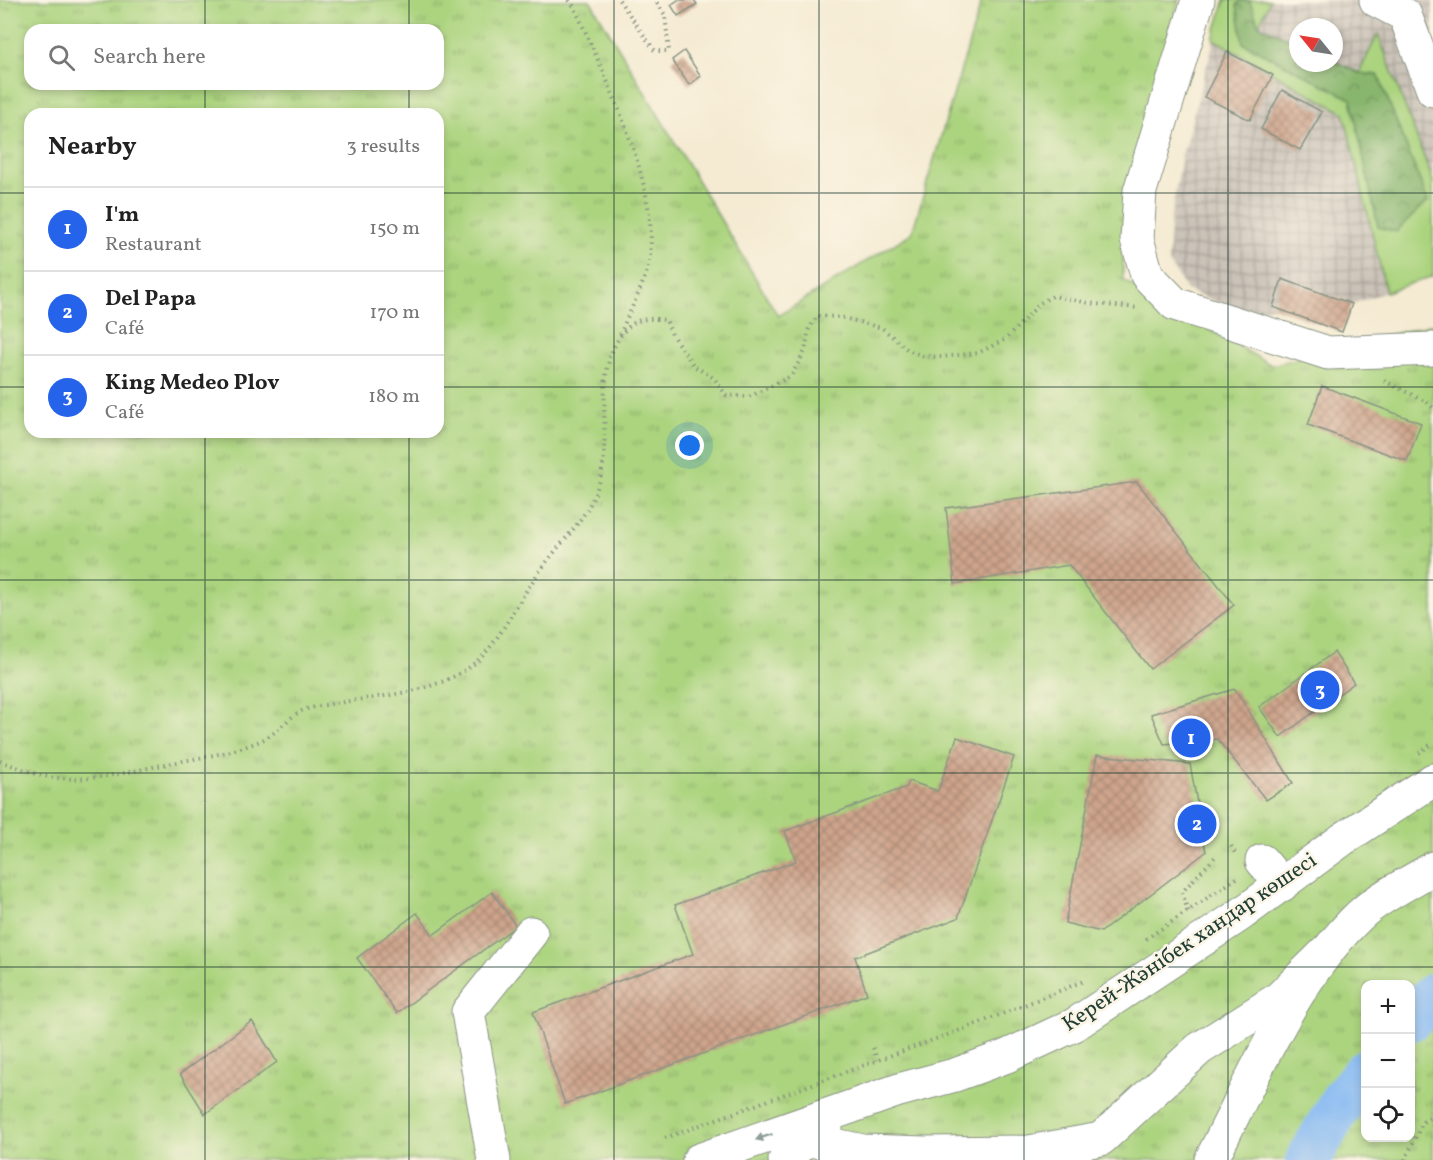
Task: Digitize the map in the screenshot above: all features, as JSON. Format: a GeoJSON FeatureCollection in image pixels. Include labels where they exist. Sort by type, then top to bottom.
{"type":"FeatureCollection","features":[{"type":"Feature","properties":{"kind":"street"},"geometry":{"type":"LineString","coordinates":[[1198,0],[1140,191],[1137,239],[1147,275],[1175,304],[1328,353],[1433,349]]}},
{"type":"Feature","properties":{"kind":"street"},"geometry":{"type":"LineString","coordinates":[[1376,0],[1405,15],[1433,90]]}},
{"type":"Feature","properties":{"kind":"street","name":"Керей-Жәнібек хандар көшесі"},"geometry":{"type":"LineString","coordinates":[[699,1160],[899,1090],[955,1075],[1007,1056],[1074,1025],[1240,915],[1272,873],[1342,839],[1427,771]]}},
{"type":"Feature","properties":{"kind":"street"},"geometry":{"type":"LineString","coordinates":[[796,1150],[925,1153],[1029,1152],[1101,1139],[1199,1049],[1278,999],[1362,914],[1433,868]]}},
{"type":"Feature","properties":{"kind":"street"},"geometry":{"type":"LineString","coordinates":[[494,1160],[468,1012],[531,933]]}},
{"type":"Feature","properties":{"kind":"street"},"geometry":{"type":"LineString","coordinates":[[1211,1160],[1275,1033],[1329,949]]}},
{"type":"Feature","properties":{"kind":"street","name":"Керей-Жәнібек хандар көшесі"},"geometry":{"type":"LineString","coordinates":[[796,1150],[899,1090]]}},
{"type":"Feature","properties":{"kind":"path"},"geometry":{"type":"LineString","coordinates":[[0,761],[57,778],[120,774],[229,752],[264,740],[299,712],[320,706],[396,695],[449,679],[473,663],[493,645],[543,566],[584,517],[601,475],[603,405],[609,366],[617,340],[649,262],[649,215],[629,132],[575,9],[568,0]]}},
{"type":"Feature","properties":{"kind":"path"},"geometry":{"type":"LineString","coordinates":[[619,0],[655,51],[669,51],[665,15],[655,0]]}},
{"type":"Feature","properties":{"kind":"path"},"geometry":{"type":"LineString","coordinates":[[617,340],[632,322],[645,317],[666,320],[672,334],[694,366],[714,378],[726,395],[749,397],[791,376],[805,351],[809,329],[816,316],[840,317],[882,328],[908,350],[923,356],[942,357],[978,353],[1006,339],[1040,303],[1053,296],[1117,307],[1155,309],[1175,304]]}},
{"type":"Feature","properties":{"kind":"path"},"geometry":{"type":"LineString","coordinates":[[1427,771],[1433,743]]}},
{"type":"Feature","properties":{"kind":"path"},"geometry":{"type":"LineString","coordinates":[[1188,911],[1182,892],[1215,857]]}},
{"type":"Feature","properties":{"kind":"path"},"geometry":{"type":"LineString","coordinates":[[1141,943],[1188,911],[1272,873]]}},
{"type":"Feature","properties":{"kind":"path"},"geometry":{"type":"LineString","coordinates":[[665,1138],[977,1024],[1086,980],[1095,974]]}},
{"type":"Feature","properties":{"kind":"path"},"geometry":{"type":"LineString","coordinates":[[873,1048],[877,1060]]}},
{"type":"Feature","properties":{"kind":"path"},"geometry":{"type":"LineString","coordinates":[[1405,1160],[1423,1122],[1433,1116]]}},
{"type":"Feature","properties":{"kind":"shaded area"},"geometry":{"type":"Polygon","coordinates":[[[1225,0],[1433,0],[1433,275],[1352,304],[1282,279],[1273,307],[1245,314],[1187,290],[1168,261],[1171,216],[1182,156],[1225,0]]]}},
{"type":"Feature","properties":{"kind":"green space"},"geometry":{"type":"Polygon","coordinates":[[[0,0],[590,0],[778,316],[912,233],[982,0],[1179,0],[1124,203],[1123,280],[1271,365],[1433,324],[1433,1160],[0,1160],[0,0]]]}},
{"type":"Feature","properties":{"kind":"green space"},"geometry":{"type":"Polygon","coordinates":[[[1225,0],[1270,0],[1259,25],[1289,39],[1289,72],[1343,72],[1343,65],[1359,73],[1378,34],[1433,181],[1433,276],[1386,292],[1344,113],[1213,39],[1225,0]]]}},
{"type":"Feature","properties":{"kind":"green space"},"geometry":{"type":"Polygon","coordinates":[[[1241,0],[1250,2],[1259,25],[1289,39],[1289,67],[1243,43],[1237,5],[1241,0]]]}},
{"type":"Feature","properties":{"kind":"green space"},"geometry":{"type":"Polygon","coordinates":[[[1343,65],[1359,73],[1378,75],[1428,201],[1396,232],[1378,227],[1351,99],[1299,72],[1343,72],[1343,65]]]}},
{"type":"Feature","properties":{"kind":"building"},"geometry":{"type":"Polygon","coordinates":[[[678,0],[694,0],[697,4],[678,16],[671,5],[678,0]]]}},
{"type":"Feature","properties":{"kind":"building"},"geometry":{"type":"Polygon","coordinates":[[[684,51],[701,76],[689,85],[672,60],[684,51]]]}},
{"type":"Feature","properties":{"kind":"building"},"geometry":{"type":"Polygon","coordinates":[[[1227,52],[1273,75],[1250,120],[1204,97],[1227,52]]]}},
{"type":"Feature","properties":{"kind":"building"},"geometry":{"type":"Polygon","coordinates":[[[1282,90],[1322,112],[1300,150],[1261,129],[1282,90]]]}},
{"type":"Feature","properties":{"kind":"building"},"geometry":{"type":"Polygon","coordinates":[[[1282,279],[1352,304],[1342,332],[1273,307],[1282,279]]]}},
{"type":"Feature","properties":{"kind":"building"},"geometry":{"type":"Polygon","coordinates":[[[1322,386],[1421,423],[1407,461],[1308,425],[1322,386]]]}},
{"type":"Feature","properties":{"kind":"building"},"geometry":{"type":"Polygon","coordinates":[[[1137,482],[1234,605],[1150,669],[1069,565],[955,584],[946,508],[1137,482]]]}},
{"type":"Feature","properties":{"kind":"building"},"geometry":{"type":"Polygon","coordinates":[[[1334,652],[1354,683],[1280,737],[1259,707],[1334,652]]]}},
{"type":"Feature","properties":{"kind":"building"},"geometry":{"type":"Polygon","coordinates":[[[1235,689],[1293,783],[1266,800],[1217,739],[1164,744],[1151,714],[1235,689]]]}},
{"type":"Feature","properties":{"kind":"building"},"geometry":{"type":"Polygon","coordinates":[[[957,737],[1014,757],[958,918],[855,957],[867,994],[565,1104],[533,1012],[693,954],[675,905],[796,861],[785,831],[907,787],[909,781],[938,791],[957,737]]]}},
{"type":"Feature","properties":{"kind":"building"},"geometry":{"type":"Polygon","coordinates":[[[1097,755],[1190,764],[1206,852],[1101,932],[1065,923],[1097,755]]]}},
{"type":"Feature","properties":{"kind":"building"},"geometry":{"type":"Polygon","coordinates":[[[492,892],[516,926],[397,1013],[357,958],[417,913],[433,935],[492,892]]]}},
{"type":"Feature","properties":{"kind":"building"},"geometry":{"type":"Polygon","coordinates":[[[252,1021],[277,1062],[205,1114],[180,1074],[252,1021]]]}},
{"type":"Feature","properties":{"kind":"waterway"},"geometry":{"type":"LineString","coordinates":[[1415,1014],[1433,996]]}},
{"type":"Feature","properties":{"kind":"waterway"},"geometry":{"type":"LineString","coordinates":[[1308,1160],[1344,1098],[1361,1077]]}},
{"type":"Feature","properties":{"kind":"place","name":"King Medeo Plov"},"geometry":{"type":"Point","coordinates":[1320,690]}},
{"type":"Feature","properties":{"kind":"place","name":"I'm"},"geometry":{"type":"Point","coordinates":[1191,738]}},
{"type":"Feature","properties":{"kind":"place","name":"Del Papa"},"geometry":{"type":"Point","coordinates":[1197,824]}}]}
